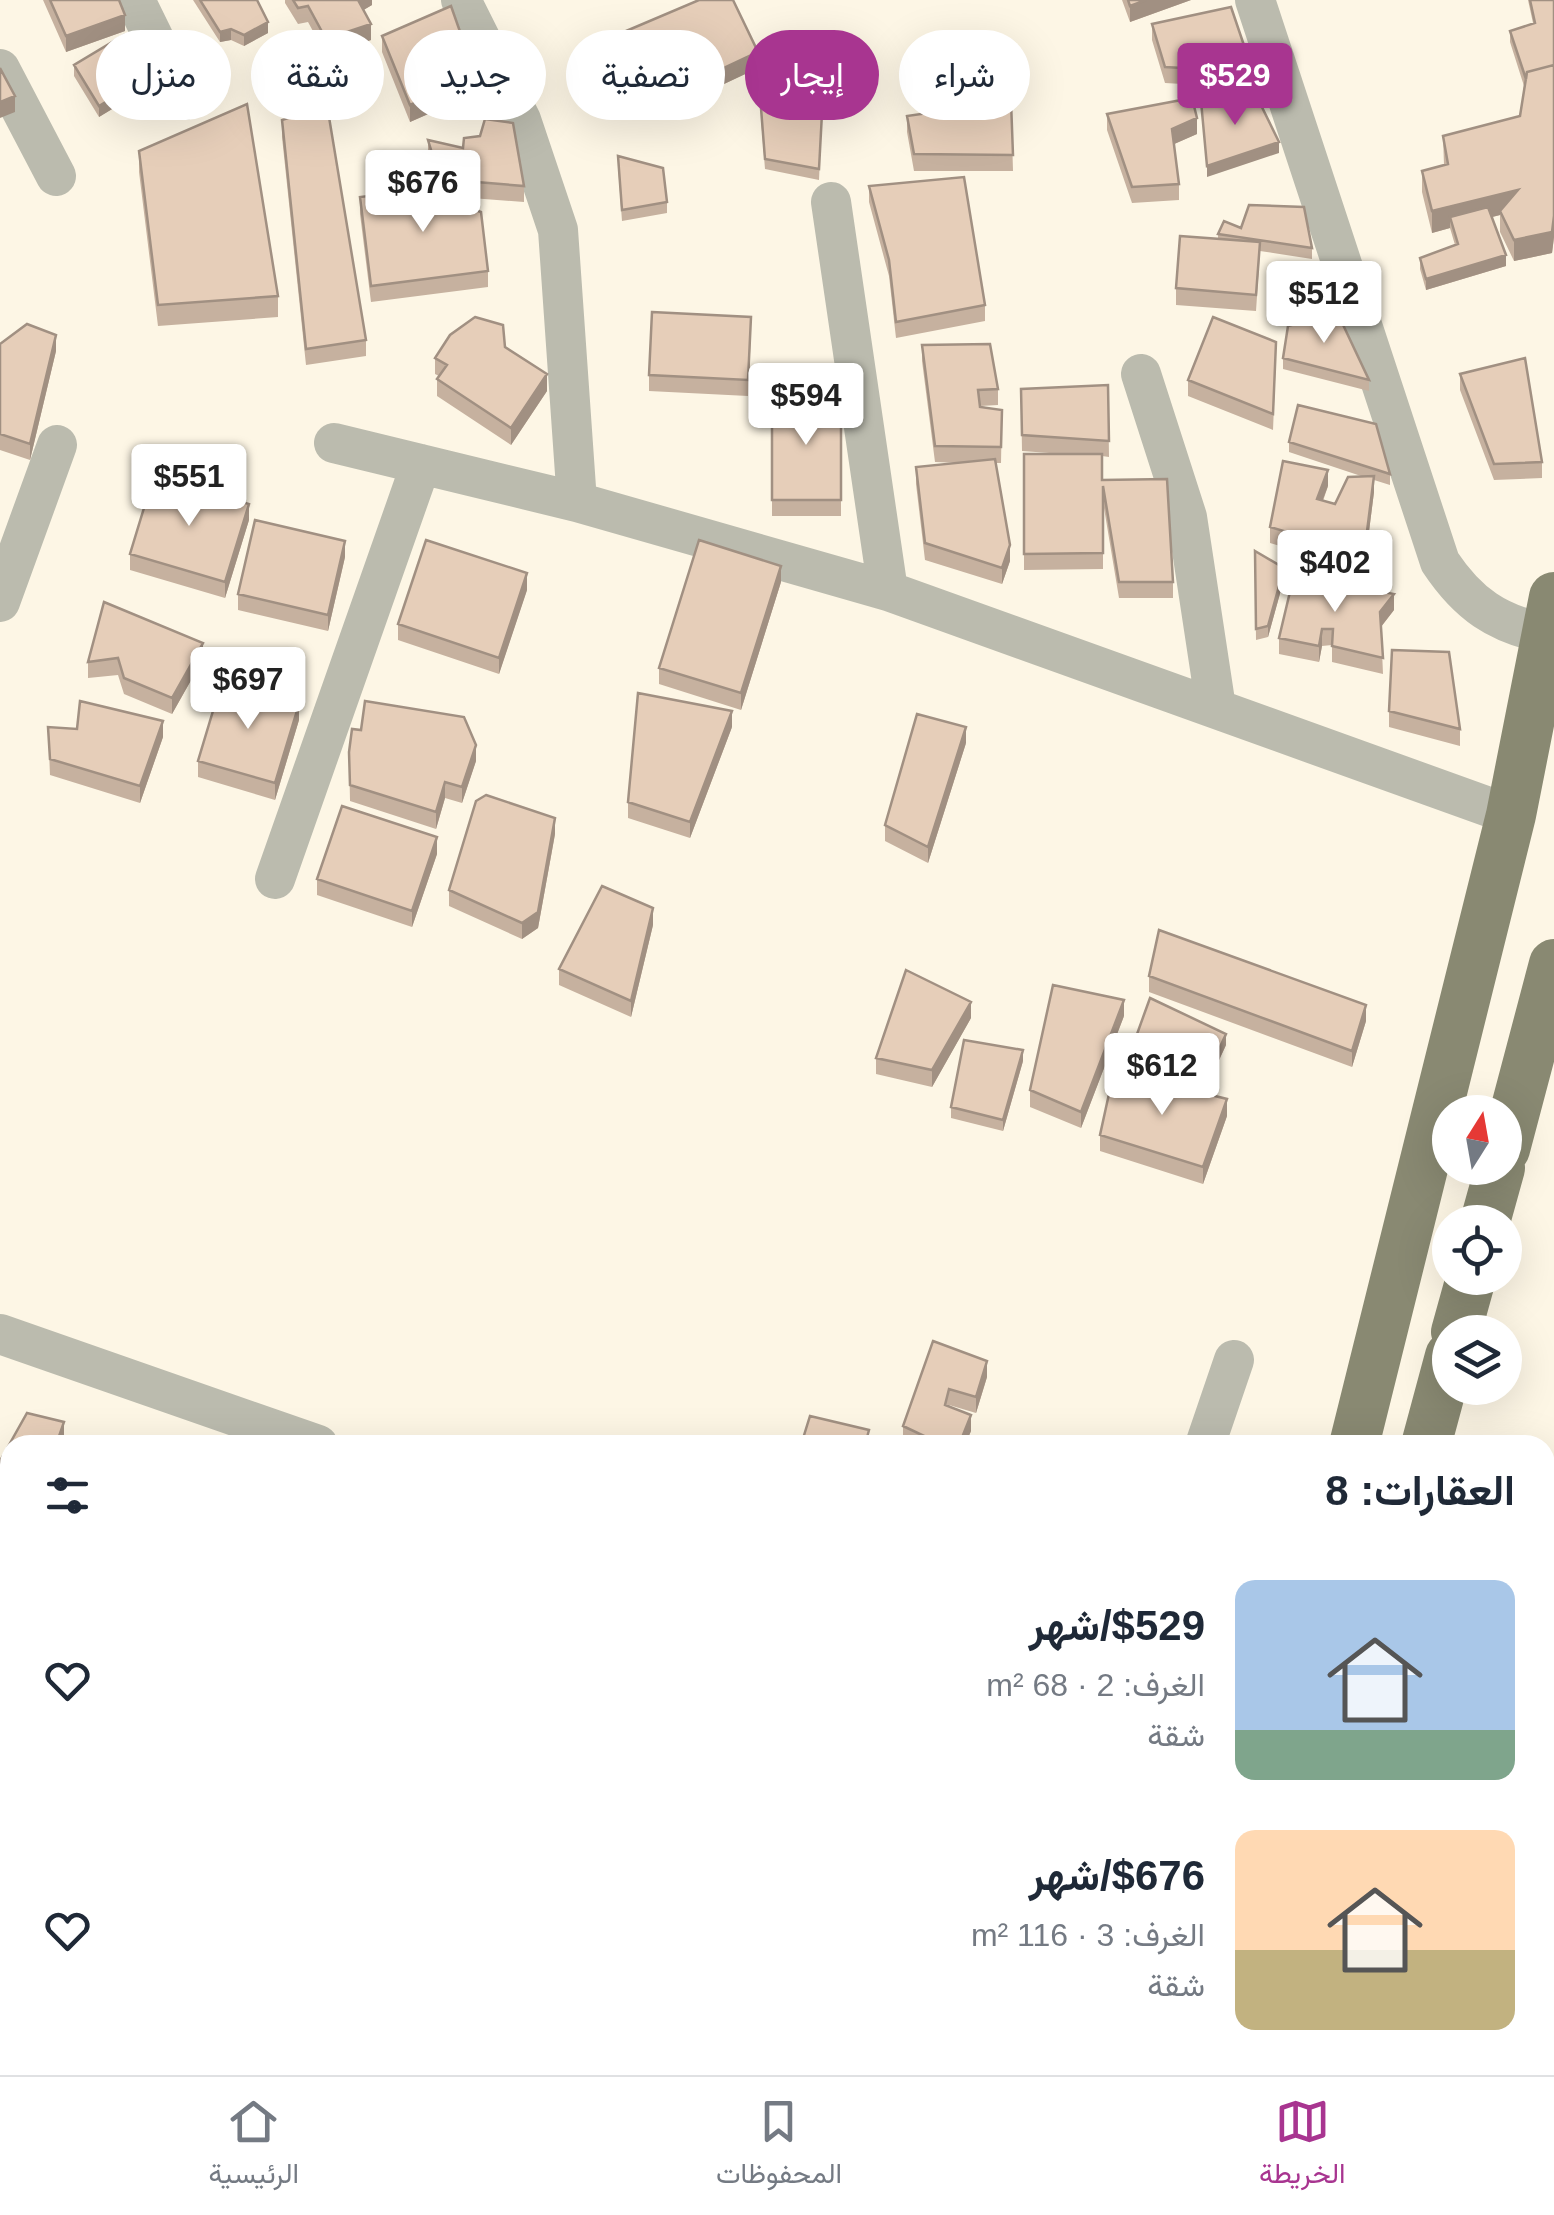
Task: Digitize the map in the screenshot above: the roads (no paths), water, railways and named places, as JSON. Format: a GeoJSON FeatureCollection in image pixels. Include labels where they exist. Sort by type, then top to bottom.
{"type":"FeatureCollection","features":[{"type":"Feature","properties":{"kind":"main road"},"geometry":{"type":"LineString","coordinates":[[1356,1435],[1510,815],[1550,616]]}},
{"type":"Feature","properties":{"kind":"main road"},"geometry":{"type":"LineString","coordinates":[[1519,1095],[1554,964]]}},
{"type":"Feature","properties":{"kind":"main road"},"geometry":{"type":"LineString","coordinates":[[1429,1435],[1437,1405]]}},
{"type":"Feature","properties":{"kind":"street"},"geometry":{"type":"LineString","coordinates":[[134,0],[149,30]]}},
{"type":"Feature","properties":{"kind":"street"},"geometry":{"type":"LineString","coordinates":[[461,0],[520,120],[558,230],[577,502]]}},
{"type":"Feature","properties":{"kind":"street"},"geometry":{"type":"LineString","coordinates":[[1256,0],[1440,562],[1458,590],[1484,612],[1514,628],[1550,616]]}},
{"type":"Feature","properties":{"kind":"street"},"geometry":{"type":"LineString","coordinates":[[0,68],[56,176]]}},
{"type":"Feature","properties":{"kind":"street"},"geometry":{"type":"LineString","coordinates":[[831,202],[888,590]]}},
{"type":"Feature","properties":{"kind":"street"},"geometry":{"type":"LineString","coordinates":[[1140,374],[1187,517],[1216,708]]}},
{"type":"Feature","properties":{"kind":"street"},"geometry":{"type":"LineString","coordinates":[[334,443],[577,502],[888,590],[1510,815]]}},
{"type":"Feature","properties":{"kind":"street"},"geometry":{"type":"LineString","coordinates":[[0,602],[15,513],[56,446]]}},
{"type":"Feature","properties":{"kind":"street"},"geometry":{"type":"LineString","coordinates":[[275,879],[421,464]]}},
{"type":"Feature","properties":{"kind":"street"},"geometry":{"type":"LineString","coordinates":[[0,1334],[221,1429],[257,1435]]}},
{"type":"Feature","properties":{"kind":"street"},"geometry":{"type":"LineString","coordinates":[[1209,1435],[1234,1360]]}}]}
